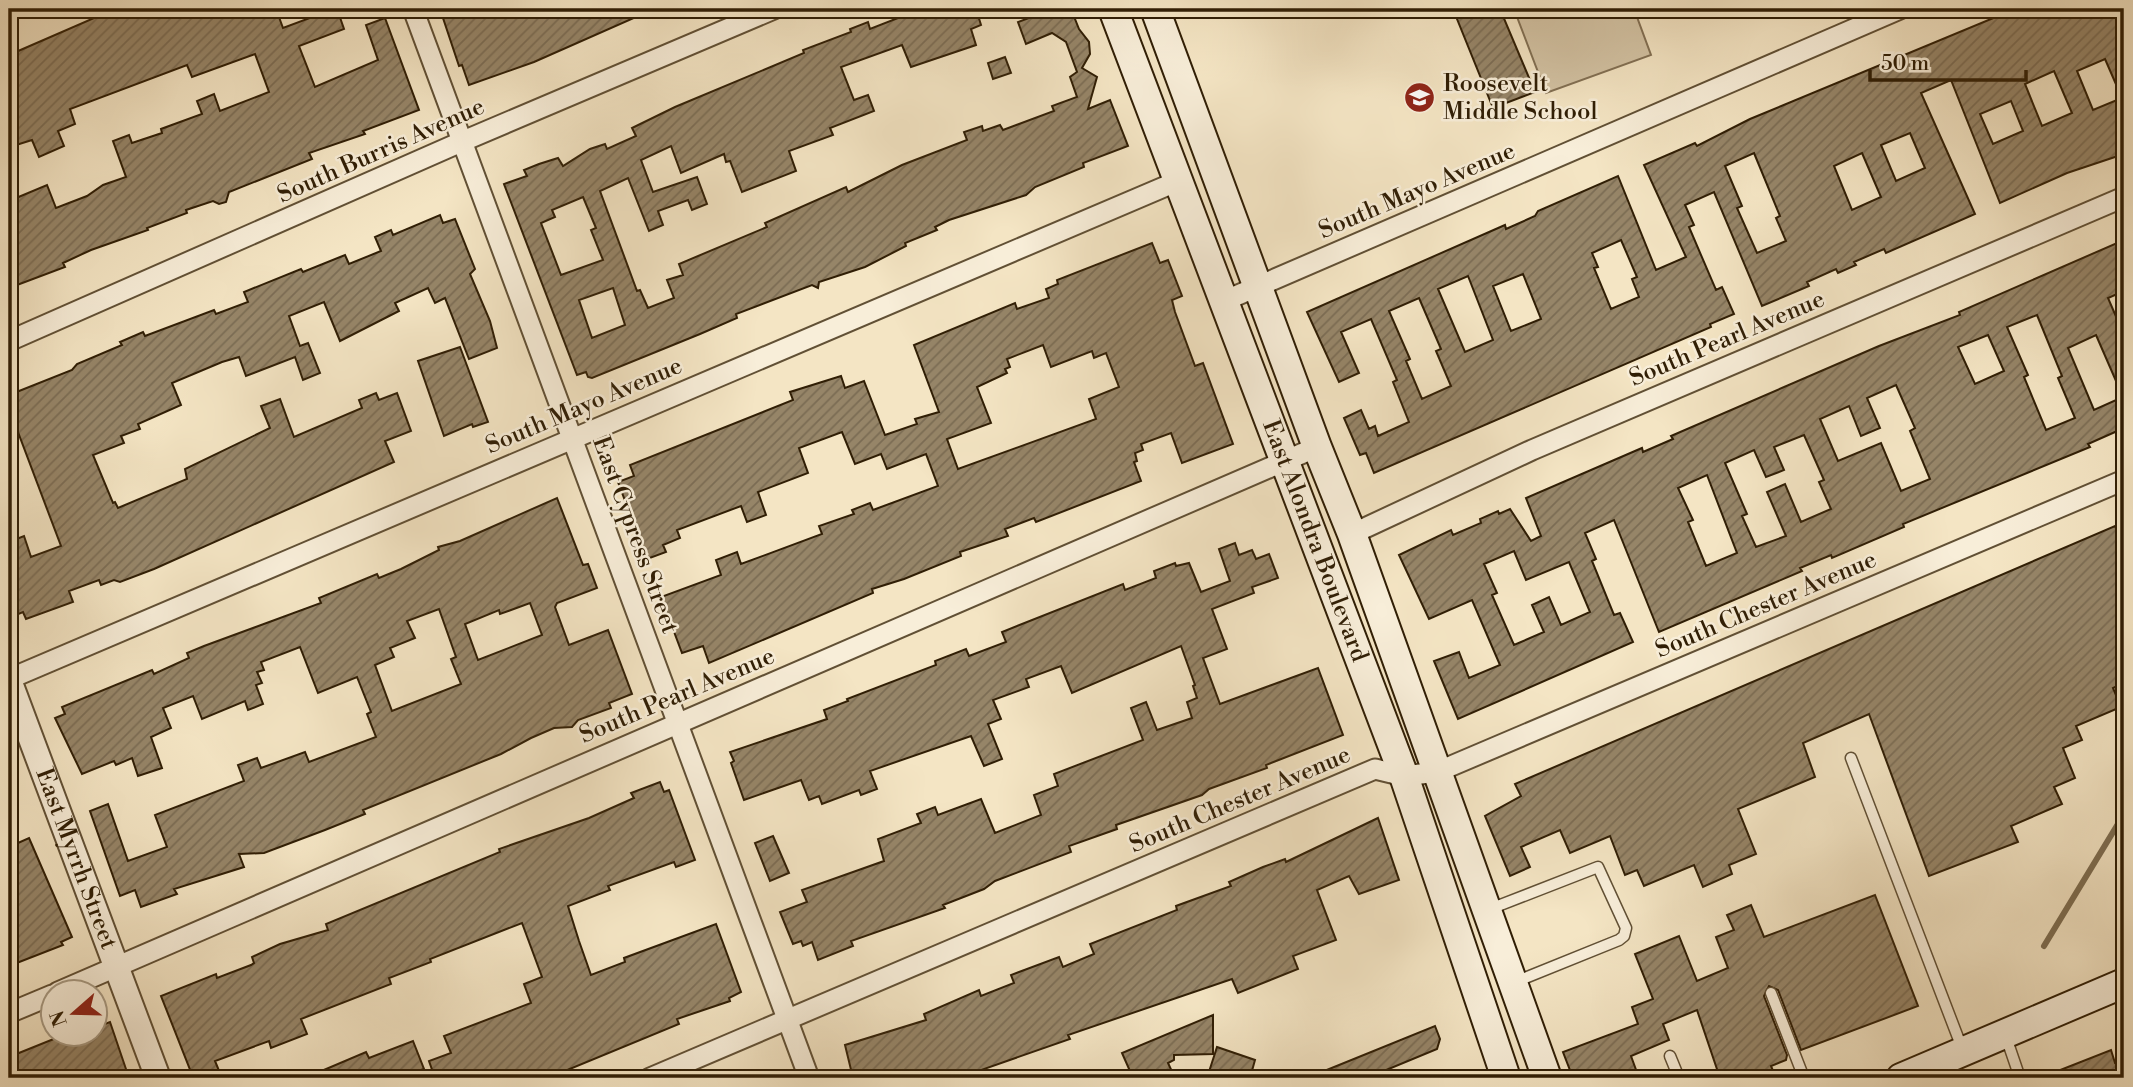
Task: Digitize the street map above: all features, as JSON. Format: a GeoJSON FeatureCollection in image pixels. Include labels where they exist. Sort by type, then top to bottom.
{"type":"FeatureCollection","features":[{"type":"Feature","properties":{"kind":"main road","name":"East Alondra Boulevard"},"geometry":{"type":"LineString","coordinates":[[1113,9],[1404,776],[1506,1078]]}},
{"type":"Feature","properties":{"kind":"main road","name":"East Alondra Boulevard"},"geometry":{"type":"LineString","coordinates":[[1155,9],[1317,447],[1352,534],[1547,1078]]}},
{"type":"Feature","properties":{"kind":"main road"},"geometry":{"type":"LineString","coordinates":[[1901,1078],[2124,983]]}},
{"type":"Feature","properties":{"kind":"street","name":"East Cypress Street"},"geometry":{"type":"LineString","coordinates":[[413,9],[809,1078]]}},
{"type":"Feature","properties":{"kind":"street","name":"South Burris Avenue"},"geometry":{"type":"LineString","coordinates":[[9,341],[461,142],[774,9]]}},
{"type":"Feature","properties":{"kind":"street","name":"South Mayo Avenue"},"geometry":{"type":"LineString","coordinates":[[1224,301],[1900,9]]}},
{"type":"Feature","properties":{"kind":"street","name":"South Mayo Avenue"},"geometry":{"type":"LineString","coordinates":[[9,679],[1178,181]]}},
{"type":"Feature","properties":{"kind":"street","name":"South Pearl Avenue"},"geometry":{"type":"LineString","coordinates":[[1352,534],[1532,450],[2124,197]]}},
{"type":"Feature","properties":{"kind":"street","name":"South Pearl Avenue"},"geometry":{"type":"LineString","coordinates":[[92,978],[1317,447]]}},
{"type":"Feature","properties":{"kind":"street","name":"South Chester Avenue"},"geometry":{"type":"LineString","coordinates":[[650,1078],[1375,769],[1404,776],[1437,772],[2124,480]]}},
{"type":"Feature","properties":{"kind":"street","name":"East Myrrh Street"},"geometry":{"type":"LineString","coordinates":[[9,679],[158,1078]]}},
{"type":"Feature","properties":{"kind":"street"},"geometry":{"type":"LineString","coordinates":[[9,1013],[38,1001]]}},
{"type":"Feature","properties":{"kind":"lane"},"geometry":{"type":"LineString","coordinates":[[1851,758],[1964,1052]]}},
{"type":"Feature","properties":{"kind":"lane"},"geometry":{"type":"LineString","coordinates":[[1485,911],[1598,867],[1626,928],[1624,936],[1619,940],[1511,983]]}},
{"type":"Feature","properties":{"kind":"lane"},"geometry":{"type":"LineString","coordinates":[[1771,993],[1804,1078]]}},
{"type":"Feature","properties":{"kind":"lane"},"geometry":{"type":"LineString","coordinates":[[2005,1034],[2020,1078]]}},
{"type":"Feature","properties":{"kind":"lane"},"geometry":{"type":"LineString","coordinates":[[1670,1056],[1679,1078]]}},
{"type":"Feature","properties":{"kind":"shaded area"},"geometry":{"type":"Polygon","coordinates":[[[1514,9],[1634,9],[1651,55],[1546,93],[1514,9]]]}},
{"type":"Feature","properties":{"kind":"building"},"geometry":{"type":"Polygon","coordinates":[[[145,9],[276,9],[283,28],[318,15],[316,9],[337,9],[344,29],[299,46],[315,87],[378,60],[366,25],[385,18],[419,110],[363,131],[365,134],[309,153],[312,159],[229,192],[226,202],[219,204],[213,201],[186,210],[187,213],[147,228],[148,230],[63,263],[65,267],[9,288],[9,201],[47,185],[56,208],[87,196],[103,185],[126,177],[113,141],[129,135],[132,143],[162,133],[161,129],[202,114],[197,101],[214,94],[220,111],[269,92],[255,54],[192,77],[187,65],[70,109],[75,124],[58,131],[64,146],[39,157],[32,140],[13,146],[9,133],[9,55],[110,11],[112,16],[124,11],[126,16],[145,9]]]}},
{"type":"Feature","properties":{"kind":"building"},"geometry":{"type":"Polygon","coordinates":[[[440,9],[652,10],[534,62],[469,85],[462,65],[459,66],[440,9]]]}},
{"type":"Feature","properties":{"kind":"building"},"geometry":{"type":"Polygon","coordinates":[[[921,9],[976,9],[981,25],[971,29],[976,45],[911,67],[902,45],[841,67],[854,100],[868,95],[874,111],[830,128],[833,135],[789,151],[796,171],[742,192],[730,161],[726,162],[724,154],[681,173],[671,146],[641,160],[653,192],[697,177],[707,204],[692,210],[688,200],[658,211],[663,225],[649,231],[628,178],[600,191],[637,291],[640,290],[648,308],[674,298],[667,280],[683,275],[679,264],[767,227],[765,223],[846,187],[848,192],[902,165],[967,140],[964,132],[982,126],[983,131],[1000,125],[1003,130],[1054,111],[1052,106],[1077,97],[1070,77],[1077,72],[1066,42],[1052,33],[1026,44],[1018,22],[1053,9],[1071,9],[1079,29],[1089,42],[1090,54],[1082,68],[1097,77],[1088,109],[1110,100],[1128,146],[1083,163],[1084,167],[1035,187],[1026,195],[949,220],[935,227],[937,230],[905,243],[906,246],[865,267],[819,282],[818,288],[812,285],[736,314],[737,318],[592,378],[588,377],[586,372],[577,375],[504,184],[527,176],[524,170],[539,164],[558,158],[563,166],[590,149],[605,144],[607,149],[636,136],[632,128],[675,107],[804,53],[803,50],[851,32],[850,29],[868,22],[870,29],[921,9]],[[583,197],[552,210],[555,217],[541,223],[561,275],[603,260],[591,230],[596,228],[583,197]],[[613,288],[579,300],[592,338],[625,325],[613,288]]]}},
{"type":"Feature","properties":{"kind":"building"},"geometry":{"type":"Polygon","coordinates":[[[1453,9],[1500,9],[1535,92],[1493,108],[1453,9]]]}},
{"type":"Feature","properties":{"kind":"building"},"geometry":{"type":"Polygon","coordinates":[[[2015,9],[2112,9],[2124,37],[2124,154],[2067,173],[2000,203],[1951,80],[1921,93],[1975,214],[1886,253],[1884,249],[1854,262],[1856,265],[1838,273],[1836,269],[1807,282],[1809,286],[1762,306],[1714,192],[1685,205],[1694,225],[1689,227],[1716,290],[1722,287],[1734,314],[1710,324],[1711,327],[1374,473],[1366,453],[1360,455],[1344,418],[1361,410],[1369,429],[1375,426],[1378,436],[1409,422],[1393,382],[1397,380],[1371,319],[1341,332],[1359,373],[1339,382],[1307,312],[1505,225],[1506,229],[1535,216],[1538,211],[1618,176],[1656,270],[1686,257],[1644,165],[1695,143],[1697,146],[1750,119],[2015,9]],[[2105,59],[2077,71],[2093,110],[2122,98],[2105,59]],[[2054,71],[2025,84],[2042,126],[2072,113],[2054,71]],[[2011,101],[1980,114],[1993,144],[2023,131],[2011,101]],[[1910,133],[1881,145],[1896,181],[1925,168],[1910,133]],[[1754,153],[1725,166],[1742,206],[1737,208],[1757,253],[1786,241],[1776,218],[1780,216],[1754,153]],[[1862,153],[1834,166],[1852,210],[1881,197],[1862,153]],[[1621,240],[1592,253],[1598,267],[1594,268],[1611,309],[1639,297],[1632,279],[1637,277],[1621,240]],[[1523,274],[1493,286],[1511,331],[1541,319],[1523,274]],[[1468,276],[1438,289],[1465,352],[1493,340],[1468,276]],[[1419,298],[1389,311],[1410,359],[1406,361],[1422,399],[1451,386],[1436,351],[1441,349],[1419,298]]]}},
{"type":"Feature","properties":{"kind":"building"},"geometry":{"type":"Polygon","coordinates":[[[1005,57],[1011,73],[993,79],[988,63],[1005,57]]]}},
{"type":"Feature","properties":{"kind":"building"},"geometry":{"type":"Polygon","coordinates":[[[440,215],[443,223],[455,219],[475,269],[470,274],[490,321],[497,348],[469,359],[445,298],[435,303],[428,288],[395,303],[399,311],[340,341],[324,302],[289,316],[300,346],[308,343],[320,373],[303,380],[295,357],[246,376],[239,357],[222,362],[172,383],[181,405],[138,424],[140,429],[121,436],[124,443],[93,455],[113,503],[115,502],[118,508],[187,479],[185,469],[270,428],[261,406],[280,399],[294,437],[362,408],[359,400],[376,393],[379,400],[397,393],[411,431],[385,441],[394,462],[154,569],[120,582],[114,580],[101,585],[99,580],[69,591],[73,602],[26,619],[23,612],[16,615],[9,595],[9,542],[24,536],[31,557],[61,546],[13,419],[9,421],[9,395],[72,370],[77,364],[122,345],[120,342],[143,332],[145,336],[214,310],[216,314],[248,302],[244,292],[301,269],[303,272],[345,255],[349,264],[381,251],[375,237],[391,230],[393,235],[440,215]]]}},
{"type":"Feature","properties":{"kind":"building"},"geometry":{"type":"Polygon","coordinates":[[[2124,240],[2124,291],[2108,298],[2124,335],[2124,428],[2088,444],[2090,447],[1903,524],[1904,527],[1832,558],[1831,555],[1800,568],[1802,571],[1659,632],[1614,520],[1585,533],[1596,559],[1592,561],[1614,615],[1620,613],[1633,642],[1458,719],[1434,661],[1459,652],[1469,678],[1500,665],[1472,600],[1429,619],[1399,555],[1451,530],[1453,535],[1481,523],[1480,519],[1510,509],[1531,541],[1541,536],[1526,498],[1642,448],[1643,452],[1673,439],[1671,436],[1879,346],[1960,315],[1959,312],[2124,240]],[[2037,315],[2007,327],[2028,375],[2024,377],[2046,430],[2075,418],[2058,378],[2062,376],[2037,315]],[[1988,335],[1958,347],[1975,384],[2004,371],[1988,335]],[[2096,335],[2068,348],[2094,410],[2123,397],[2096,335]],[[1896,385],[1867,398],[1880,428],[1861,436],[1849,406],[1820,419],[1838,461],[1881,443],[1901,491],[1930,479],[1910,431],[1915,428],[1896,385]],[[1804,435],[1774,447],[1784,470],[1766,477],[1754,450],[1725,463],[1747,514],[1742,516],[1756,547],[1786,536],[1767,492],[1785,484],[1801,522],[1831,509],[1819,482],[1824,480],[1804,435]],[[1707,475],[1678,488],[1693,520],[1688,522],[1706,566],[1737,553],[1707,475]],[[1514,551],[1484,564],[1497,593],[1492,595],[1514,645],[1544,632],[1532,605],[1549,597],[1561,625],[1590,612],[1569,562],[1526,580],[1514,551]]]}},
{"type":"Feature","properties":{"kind":"building"},"geometry":{"type":"Polygon","coordinates":[[[1152,243],[1160,263],[1168,260],[1182,296],[1172,300],[1175,312],[1195,366],[1203,363],[1233,444],[1182,463],[1171,433],[1141,444],[1143,450],[1135,453],[1137,461],[1134,462],[1141,481],[1036,522],[1034,518],[1005,529],[1008,536],[960,552],[961,556],[872,589],[873,593],[709,663],[703,646],[682,653],[661,597],[721,575],[716,560],[737,552],[741,564],[822,534],[819,526],[854,514],[852,510],[870,503],[873,510],[938,486],[926,454],[887,469],[881,454],[855,464],[842,432],[799,448],[808,473],[758,492],[766,515],[747,522],[741,506],[677,530],[680,538],[663,545],[666,552],[647,559],[618,482],[634,476],[630,465],[793,400],[790,392],[841,376],[845,388],[864,381],[885,435],[917,424],[915,419],[939,412],[914,345],[1015,303],[1017,309],[1049,298],[1046,289],[1058,284],[1057,280],[1152,243]],[[1043,345],[1007,359],[1010,367],[1005,369],[1007,373],[977,387],[991,423],[947,439],[958,469],[1096,419],[1089,399],[1119,387],[1106,353],[1094,358],[1092,351],[1051,367],[1043,345]]]}},
{"type":"Feature","properties":{"kind":"building"},"geometry":{"type":"Polygon","coordinates":[[[460,347],[488,422],[473,427],[472,424],[444,436],[418,361],[460,347]]]}},
{"type":"Feature","properties":{"kind":"building"},"geometry":{"type":"Polygon","coordinates":[[[557,498],[583,565],[588,564],[597,588],[557,603],[555,607],[569,645],[608,630],[632,694],[609,703],[611,708],[578,720],[572,727],[554,728],[501,754],[363,810],[365,814],[264,853],[239,854],[244,867],[174,889],[177,894],[141,907],[135,890],[120,896],[90,811],[108,804],[128,861],[167,847],[155,815],[244,781],[238,765],[257,758],[261,768],[305,752],[309,762],[376,737],[367,714],[371,712],[357,677],[318,693],[300,647],[261,662],[264,670],[257,672],[262,683],[256,685],[263,704],[248,710],[245,701],[202,719],[193,696],[163,708],[171,728],[151,737],[162,768],[138,776],[132,758],[116,765],[114,761],[82,774],[55,718],[65,714],[62,707],[152,670],[154,674],[189,658],[187,653],[321,603],[319,598],[377,574],[379,578],[439,550],[438,547],[460,541],[557,498]],[[530,603],[500,614],[499,610],[465,624],[478,660],[542,635],[530,603]],[[439,609],[407,621],[415,638],[390,648],[394,657],[375,665],[392,711],[461,684],[451,659],[456,657],[439,609]]]}},
{"type":"Feature","properties":{"kind":"building"},"geometry":{"type":"Polygon","coordinates":[[[2115,526],[2124,546],[2124,683],[2113,688],[2121,707],[2076,726],[2082,740],[2063,748],[2075,778],[2054,787],[2062,804],[2011,826],[2018,842],[1929,876],[1869,714],[1803,743],[1815,777],[1738,809],[1756,854],[1729,865],[1732,874],[1703,887],[1694,865],[1644,886],[1637,870],[1625,875],[1610,836],[1570,853],[1560,830],[1521,847],[1530,867],[1510,876],[1485,816],[1521,796],[1515,784],[2115,526]]]}},
{"type":"Feature","properties":{"kind":"building"},"geometry":{"type":"Polygon","coordinates":[[[1235,543],[1239,555],[1252,550],[1256,559],[1269,554],[1278,578],[1252,587],[1254,593],[1212,609],[1227,649],[1203,658],[1220,704],[1318,668],[1343,735],[1266,765],[1267,768],[1209,789],[1202,795],[1116,825],[1117,829],[1069,846],[1071,852],[995,881],[984,889],[943,905],[945,908],[851,941],[853,946],[818,960],[812,942],[803,946],[801,941],[793,944],[780,912],[807,902],[802,890],[884,861],[878,839],[921,823],[917,814],[935,807],[938,815],[981,799],[995,833],[1041,815],[1034,795],[1058,786],[1054,774],[1143,740],[1131,708],[1146,702],[1157,730],[1192,718],[1187,702],[1197,698],[1193,686],[1195,685],[1181,646],[1072,693],[1061,666],[1026,679],[1029,687],[993,700],[1001,719],[988,724],[1002,759],[984,766],[971,736],[870,771],[877,789],[861,795],[859,790],[822,804],[819,796],[809,800],[801,780],[744,800],[731,763],[734,761],[730,752],[827,719],[824,710],[848,701],[847,699],[936,665],[935,661],[966,649],[969,656],[1006,642],[1002,632],[1123,584],[1125,590],[1156,578],[1154,571],[1175,563],[1176,566],[1189,563],[1201,592],[1230,581],[1219,549],[1235,543]]]}},
{"type":"Feature","properties":{"kind":"building"},"geometry":{"type":"Polygon","coordinates":[[[660,782],[664,792],[669,790],[695,860],[676,867],[674,862],[608,886],[610,890],[568,906],[579,941],[591,975],[625,962],[624,958],[716,924],[741,992],[729,998],[730,1001],[677,1019],[679,1024],[548,1078],[435,1078],[429,1061],[451,1053],[444,1036],[531,1003],[524,984],[542,977],[522,923],[389,978],[391,984],[301,1019],[307,1034],[271,1048],[269,1041],[215,1061],[222,1078],[198,1078],[196,1071],[191,1072],[161,996],[216,974],[217,978],[251,965],[254,963],[252,957],[280,944],[328,930],[326,924],[500,852],[499,849],[589,818],[634,798],[631,793],[660,782]]]}},
{"type":"Feature","properties":{"kind":"building"},"geometry":{"type":"Polygon","coordinates":[[[1378,818],[1399,880],[1359,894],[1349,876],[1317,890],[1336,940],[1293,956],[1298,969],[1238,993],[1232,979],[1068,1035],[1070,1039],[981,1070],[982,1073],[967,1078],[853,1078],[845,1045],[926,1020],[924,1014],[979,990],[981,996],[1014,983],[1011,975],[1059,957],[1063,967],[1094,954],[1090,944],[1177,910],[1176,906],[1231,886],[1229,882],[1285,859],[1286,862],[1378,818]]]}},
{"type":"Feature","properties":{"kind":"building"},"geometry":{"type":"Polygon","coordinates":[[[773,836],[789,873],[770,881],[755,843],[773,836]]]}},
{"type":"Feature","properties":{"kind":"building"},"geometry":{"type":"Polygon","coordinates":[[[29,838],[72,937],[61,942],[63,945],[9,966],[9,847],[29,838]]]}},
{"type":"Feature","properties":{"kind":"building"},"geometry":{"type":"Polygon","coordinates":[[[1875,895],[1918,1006],[1801,1050],[1778,990],[1769,986],[1764,996],[1787,1055],[1786,1060],[1771,1066],[1776,1078],[1720,1078],[1697,1010],[1663,1024],[1669,1040],[1631,1056],[1639,1078],[1573,1078],[1563,1052],[1638,1024],[1632,1007],[1653,999],[1635,954],[1679,936],[1697,981],[1728,968],[1716,937],[1734,930],[1727,915],[1751,905],[1764,937],[1875,895]]]}},
{"type":"Feature","properties":{"kind":"building"},"geometry":{"type":"Polygon","coordinates":[[[1213,1015],[1213,1054],[1174,1055],[1174,1060],[1168,1063],[1175,1078],[1133,1078],[1122,1053],[1213,1015]]]}},
{"type":"Feature","properties":{"kind":"building"},"geometry":{"type":"Polygon","coordinates":[[[110,1022],[129,1078],[9,1078],[9,1057],[38,1045],[38,1048],[108,1048],[110,1022]]]}},
{"type":"Feature","properties":{"kind":"building"},"geometry":{"type":"Polygon","coordinates":[[[1435,1026],[1440,1039],[1437,1049],[1367,1078],[1307,1078],[1435,1026]]]}},
{"type":"Feature","properties":{"kind":"building"},"geometry":{"type":"Polygon","coordinates":[[[413,1041],[424,1069],[402,1078],[305,1078],[366,1052],[369,1058],[413,1041]]]}},
{"type":"Feature","properties":{"kind":"building"},"geometry":{"type":"Polygon","coordinates":[[[1217,1047],[1255,1060],[1250,1078],[1207,1078],[1217,1047]]]}},
{"type":"Feature","properties":{"kind":"building"},"geometry":{"type":"Polygon","coordinates":[[[2111,1050],[2115,1063],[2124,1059],[2124,1078],[2040,1078],[2111,1050]]]}},
{"type":"Feature","properties":{"kind":"waterway"},"geometry":{"type":"LineString","coordinates":[[2044,946],[2124,814]]}},
{"type":"Feature","properties":{"kind":"place","name":"Roosevelt Middle School"},"geometry":{"type":"Point","coordinates":[1420,98]}}]}
